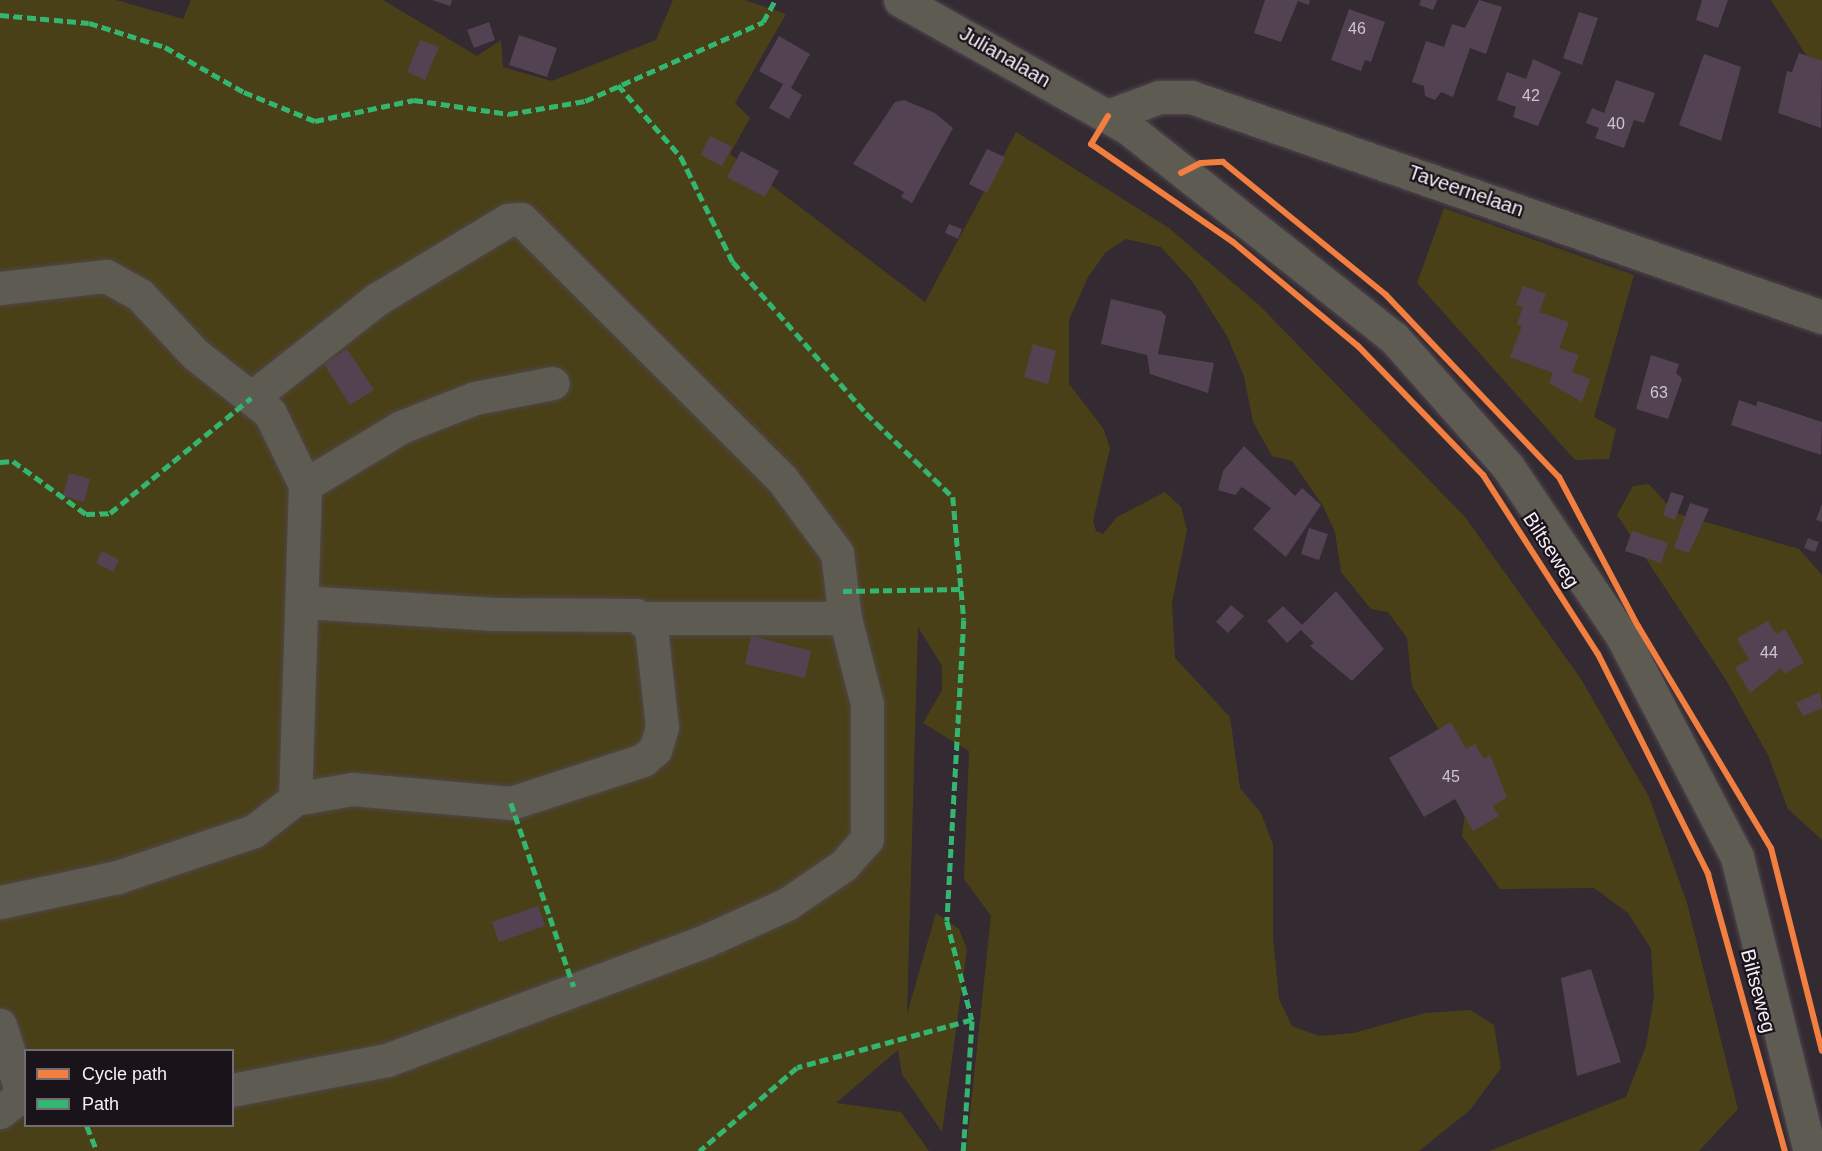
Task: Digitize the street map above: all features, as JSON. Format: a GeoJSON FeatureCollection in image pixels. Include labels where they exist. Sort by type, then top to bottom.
{"type":"FeatureCollection","features":[{"type":"Feature","properties":{"kind":"street","name":"Julianalaan"},"geometry":{"type":"LineString","coordinates":[[900,0],[1107,116]]}},
{"type":"Feature","properties":{"kind":"street","name":"Taveernelaan"},"geometry":{"type":"LineString","coordinates":[[1107,116],[1159,97],[1191,97],[1822,317]]}},
{"type":"Feature","properties":{"kind":"street","name":"Biltseweg"},"geometry":{"type":"LineString","coordinates":[[1107,116],[1394,338],[1508,467],[1622,636],[1737,857],[1810,1151]]}},
{"type":"Feature","properties":{"kind":"street"},"geometry":{"type":"LineString","coordinates":[[234,1090],[387,1060],[705,941],[787,904],[844,865],[867,839],[867,704],[845,618],[837,553],[782,479],[521,219],[508,220],[377,299],[251,398]]}},
{"type":"Feature","properties":{"kind":"street"},"geometry":{"type":"LineString","coordinates":[[0,288],[106,276],[140,295],[195,354],[270,413],[305,485],[295,799]]}},
{"type":"Feature","properties":{"kind":"street"},"geometry":{"type":"LineString","coordinates":[[305,485],[401,427],[475,398],[553,383]]}},
{"type":"Feature","properties":{"kind":"street"},"geometry":{"type":"LineString","coordinates":[[301,602],[642,618],[845,618]]}},
{"type":"Feature","properties":{"kind":"street"},"geometry":{"type":"LineString","coordinates":[[0,903],[117,877],[254,831],[295,799],[352,789],[511,803],[643,760],[655,750],[662,727],[658,658],[651,628],[642,618]]}},
{"type":"Feature","properties":{"kind":"street"},"geometry":{"type":"LineString","coordinates":[[0,1025],[16,1098]]}},
{"type":"Feature","properties":{"kind":"shaded area"},"geometry":{"type":"Polygon","coordinates":[[[0,0],[116,0],[183,19],[191,0],[383,0],[477,56],[501,40],[503,67],[552,81],[656,40],[673,0],[745,0],[786,14],[735,103],[750,118],[730,154],[925,302],[1016,132],[1169,228],[1260,306],[1465,517],[1581,679],[1649,797],[1687,903],[1738,1109],[1699,1151],[1489,1151],[1626,1097],[1646,1046],[1654,997],[1651,949],[1628,913],[1594,888],[1500,889],[1462,836],[1466,805],[1455,756],[1412,686],[1407,638],[1388,612],[1371,609],[1341,572],[1335,532],[1323,506],[1292,461],[1272,456],[1253,422],[1244,376],[1227,336],[1192,281],[1161,247],[1126,239],[1106,252],[1088,277],[1069,320],[1069,384],[1103,428],[1110,448],[1093,521],[1096,531],[1103,534],[1117,517],[1165,492],[1181,507],[1187,530],[1172,603],[1175,658],[1230,717],[1240,788],[1261,813],[1273,845],[1273,938],[1279,999],[1292,1026],[1319,1036],[1354,1033],[1425,1013],[1470,1010],[1494,1025],[1501,1068],[1470,1110],[1419,1151],[966,1151],[991,916],[964,879],[969,751],[923,723],[942,690],[942,666],[918,627],[907,1014],[936,913],[959,929],[967,949],[942,1132],[902,1074],[898,1050],[836,1103],[901,1112],[929,1151],[0,1151],[0,0]]]}},
{"type":"Feature","properties":{"kind":"shaded area"},"geometry":{"type":"Polygon","coordinates":[[[1771,0],[1822,0],[1822,65],[1812,64],[1771,0]]]}},
{"type":"Feature","properties":{"kind":"shaded area"},"geometry":{"type":"Polygon","coordinates":[[[1444,208],[1634,275],[1594,417],[1616,429],[1609,459],[1575,460],[1417,283],[1444,208]]]}},
{"type":"Feature","properties":{"kind":"shaded area"},"geometry":{"type":"Polygon","coordinates":[[[1649,484],[1675,513],[1799,549],[1822,575],[1822,840],[1788,809],[1768,755],[1726,680],[1617,515],[1633,486],[1649,484]]]}},
{"type":"Feature","properties":{"kind":"building"},"geometry":{"type":"Polygon","coordinates":[[[432,0],[452,0],[450,6],[432,0]]]}},
{"type":"Feature","properties":{"kind":"building"},"geometry":{"type":"Polygon","coordinates":[[[1265,0],[1310,0],[1309,5],[1298,1],[1281,42],[1254,33],[1265,0]]]}},
{"type":"Feature","properties":{"kind":"building"},"geometry":{"type":"Polygon","coordinates":[[[1421,0],[1437,0],[1433,10],[1419,5],[1421,0]]]}},
{"type":"Feature","properties":{"kind":"building"},"geometry":{"type":"Polygon","coordinates":[[[1479,0],[1502,7],[1486,54],[1470,48],[1453,97],[1441,92],[1435,100],[1425,96],[1424,86],[1412,82],[1426,41],[1444,47],[1452,24],[1465,28],[1479,0]]]}},
{"type":"Feature","properties":{"kind":"building"},"geometry":{"type":"Polygon","coordinates":[[[1702,0],[1728,0],[1718,28],[1696,20],[1702,0]]]}},
{"type":"Feature","properties":{"kind":"building"},"geometry":{"type":"Polygon","coordinates":[[[1349,9],[1385,22],[1371,62],[1365,60],[1361,71],[1331,60],[1349,9]]]}},
{"type":"Feature","properties":{"kind":"building"},"geometry":{"type":"Polygon","coordinates":[[[1579,12],[1598,18],[1582,65],[1563,58],[1579,12]]]}},
{"type":"Feature","properties":{"kind":"building"},"geometry":{"type":"Polygon","coordinates":[[[489,22],[495,40],[474,48],[467,30],[489,22]]]}},
{"type":"Feature","properties":{"kind":"building"},"geometry":{"type":"Polygon","coordinates":[[[519,35],[557,48],[547,77],[509,65],[519,35]]]}},
{"type":"Feature","properties":{"kind":"building"},"geometry":{"type":"Polygon","coordinates":[[[779,36],[810,54],[791,88],[802,95],[789,119],[769,108],[783,84],[759,71],[779,36]]]}},
{"type":"Feature","properties":{"kind":"building"},"geometry":{"type":"Polygon","coordinates":[[[420,40],[439,47],[425,80],[407,72],[420,40]]]}},
{"type":"Feature","properties":{"kind":"building"},"geometry":{"type":"Polygon","coordinates":[[[1799,53],[1822,61],[1821,128],[1778,113],[1787,71],[1792,72],[1799,53]]]}},
{"type":"Feature","properties":{"kind":"building"},"geometry":{"type":"Polygon","coordinates":[[[1704,54],[1741,67],[1721,141],[1679,125],[1704,54]]]}},
{"type":"Feature","properties":{"kind":"building"},"geometry":{"type":"Polygon","coordinates":[[[1533,59],[1561,72],[1538,126],[1513,117],[1516,107],[1497,100],[1507,72],[1526,79],[1533,59]]]}},
{"type":"Feature","properties":{"kind":"building"},"geometry":{"type":"Polygon","coordinates":[[[1616,80],[1655,93],[1644,123],[1634,120],[1624,148],[1595,138],[1599,128],[1586,123],[1592,108],[1604,113],[1616,80]]]}},
{"type":"Feature","properties":{"kind":"building"},"geometry":{"type":"Polygon","coordinates":[[[904,100],[935,113],[953,128],[912,203],[901,197],[904,192],[853,164],[895,102],[904,100]]]}},
{"type":"Feature","properties":{"kind":"building"},"geometry":{"type":"Polygon","coordinates":[[[710,136],[732,147],[722,166],[701,155],[710,136]]]}},
{"type":"Feature","properties":{"kind":"building"},"geometry":{"type":"Polygon","coordinates":[[[987,149],[1005,157],[987,193],[969,184],[987,149]]]}},
{"type":"Feature","properties":{"kind":"building"},"geometry":{"type":"Polygon","coordinates":[[[741,151],[779,171],[765,197],[727,177],[741,151]]]}},
{"type":"Feature","properties":{"kind":"building"},"geometry":{"type":"Polygon","coordinates":[[[949,224],[962,229],[958,239],[945,233],[949,224]]]}},
{"type":"Feature","properties":{"kind":"building"},"geometry":{"type":"Polygon","coordinates":[[[1523,286],[1546,294],[1539,312],[1569,322],[1559,348],[1579,355],[1572,372],[1590,379],[1582,402],[1549,383],[1553,373],[1510,357],[1522,326],[1517,324],[1523,307],[1516,305],[1523,286]]]}},
{"type":"Feature","properties":{"kind":"building"},"geometry":{"type":"Polygon","coordinates":[[[1111,299],[1161,311],[1166,316],[1158,354],[1214,363],[1208,393],[1150,374],[1147,355],[1101,344],[1111,299]]]}},
{"type":"Feature","properties":{"kind":"building"},"geometry":{"type":"Polygon","coordinates":[[[1033,344],[1056,351],[1048,384],[1024,377],[1033,344]]]}},
{"type":"Feature","properties":{"kind":"building"},"geometry":{"type":"Polygon","coordinates":[[[347,349],[374,390],[350,405],[324,364],[347,349]]]}},
{"type":"Feature","properties":{"kind":"building"},"geometry":{"type":"Polygon","coordinates":[[[1651,355],[1679,364],[1676,373],[1682,379],[1668,419],[1636,409],[1651,355]]]}},
{"type":"Feature","properties":{"kind":"building"},"geometry":{"type":"Polygon","coordinates":[[[1739,400],[1756,406],[1758,401],[1822,422],[1821,455],[1731,425],[1739,400]]]}},
{"type":"Feature","properties":{"kind":"building"},"geometry":{"type":"Polygon","coordinates":[[[1244,446],[1295,496],[1302,488],[1321,505],[1286,557],[1253,529],[1271,508],[1242,487],[1235,495],[1218,490],[1223,471],[1244,446]]]}},
{"type":"Feature","properties":{"kind":"building"},"geometry":{"type":"Polygon","coordinates":[[[69,473],[90,479],[84,502],[63,496],[69,473]]]}},
{"type":"Feature","properties":{"kind":"building"},"geometry":{"type":"Polygon","coordinates":[[[1671,492],[1684,496],[1675,520],[1663,515],[1671,492]]]}},
{"type":"Feature","properties":{"kind":"building"},"geometry":{"type":"Polygon","coordinates":[[[1690,503],[1709,509],[1689,553],[1674,548],[1690,503]]]}},
{"type":"Feature","properties":{"kind":"building"},"geometry":{"type":"Polygon","coordinates":[[[1822,504],[1822,522],[1816,520],[1822,504]]]}},
{"type":"Feature","properties":{"kind":"building"},"geometry":{"type":"Polygon","coordinates":[[[1309,528],[1328,534],[1319,560],[1301,554],[1309,528]]]}},
{"type":"Feature","properties":{"kind":"building"},"geometry":{"type":"Polygon","coordinates":[[[1632,531],[1668,543],[1661,563],[1625,551],[1632,531]]]}},
{"type":"Feature","properties":{"kind":"building"},"geometry":{"type":"Polygon","coordinates":[[[1808,538],[1819,542],[1815,552],[1804,548],[1808,538]]]}},
{"type":"Feature","properties":{"kind":"building"},"geometry":{"type":"Polygon","coordinates":[[[102,551],[119,560],[113,572],[96,563],[102,551]]]}},
{"type":"Feature","properties":{"kind":"building"},"geometry":{"type":"Polygon","coordinates":[[[1336,591],[1384,649],[1352,681],[1310,646],[1314,643],[1301,630],[1287,643],[1267,621],[1283,606],[1302,625],[1336,591]]]}},
{"type":"Feature","properties":{"kind":"building"},"geometry":{"type":"Polygon","coordinates":[[[1231,605],[1244,616],[1228,633],[1216,622],[1231,605]]]}},
{"type":"Feature","properties":{"kind":"building"},"geometry":{"type":"Polygon","coordinates":[[[1768,621],[1776,634],[1785,629],[1804,663],[1784,674],[1781,668],[1750,693],[1735,667],[1749,660],[1737,638],[1768,621]]]}},
{"type":"Feature","properties":{"kind":"building"},"geometry":{"type":"Polygon","coordinates":[[[751,636],[811,651],[805,678],[745,664],[751,636]]]}},
{"type":"Feature","properties":{"kind":"building"},"geometry":{"type":"Polygon","coordinates":[[[1820,692],[1822,708],[1803,716],[1796,703],[1820,692]]]}},
{"type":"Feature","properties":{"kind":"building"},"geometry":{"type":"Polygon","coordinates":[[[1451,722],[1466,749],[1475,744],[1484,759],[1490,755],[1507,797],[1493,806],[1499,816],[1473,831],[1455,799],[1424,817],[1389,758],[1451,722]]]}},
{"type":"Feature","properties":{"kind":"building"},"geometry":{"type":"Polygon","coordinates":[[[538,906],[545,926],[499,942],[492,922],[538,906]]]}},
{"type":"Feature","properties":{"kind":"building"},"geometry":{"type":"Polygon","coordinates":[[[1591,969],[1621,1062],[1577,1076],[1561,978],[1591,969]]]}},
{"type":"Feature","properties":{"kind":"marked path"},"geometry":{"type":"LineString","coordinates":[[0,15],[89,23],[165,47],[244,92],[315,121],[414,100],[509,114],[585,101],[763,22],[775,0]]}},
{"type":"Feature","properties":{"kind":"marked path"},"geometry":{"type":"LineString","coordinates":[[618,85],[681,157],[733,262],[866,413],[953,497],[964,620],[947,921],[972,1020],[797,1068],[700,1151]]}},
{"type":"Feature","properties":{"kind":"marked path"},"geometry":{"type":"LineString","coordinates":[[0,462],[13,461],[86,514],[110,513],[251,398]]}},
{"type":"Feature","properties":{"kind":"marked path"},"geometry":{"type":"LineString","coordinates":[[843,591],[961,589]]}},
{"type":"Feature","properties":{"kind":"marked path"},"geometry":{"type":"LineString","coordinates":[[511,803],[574,987]]}},
{"type":"Feature","properties":{"kind":"marked path"},"geometry":{"type":"LineString","coordinates":[[963,1151],[972,1020]]}},
{"type":"Feature","properties":{"kind":"marked path"},"geometry":{"type":"LineString","coordinates":[[87,1127],[97,1151]]}},
{"type":"Feature","properties":{"kind":"cycle path"},"geometry":{"type":"LineString","coordinates":[[1108,116],[1091,144],[1233,242],[1358,346],[1483,475],[1598,654],[1708,874],[1785,1151]]}},
{"type":"Feature","properties":{"kind":"cycle path"},"geometry":{"type":"LineString","coordinates":[[1181,173],[1201,163],[1223,162],[1386,295],[1559,477],[1638,626],[1771,848],[1822,1051]]}}]}
